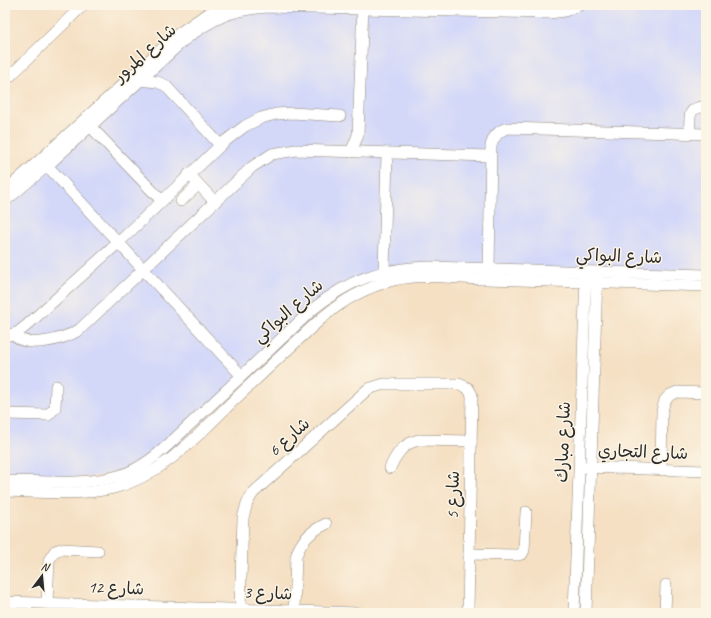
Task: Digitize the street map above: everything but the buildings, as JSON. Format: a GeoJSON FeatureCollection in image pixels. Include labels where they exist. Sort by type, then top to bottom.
{"type":"FeatureCollection","features":[{"type":"Feature","properties":{"kind":"street"},"geometry":{"type":"LineString","coordinates":[[5,81],[83,5]]}},
{"type":"Feature","properties":{"kind":"street","name":"شارع المرور"},"geometry":{"type":"LineString","coordinates":[[5,201],[147,68],[184,29],[211,12],[227,5]]}},
{"type":"Feature","properties":{"kind":"street","name":"شارع المرور"},"geometry":{"type":"LineString","coordinates":[[5,190],[44,163],[90,126],[141,80],[147,68],[196,31],[219,17],[234,12],[267,7],[363,7],[549,13],[565,11],[580,5]]}},
{"type":"Feature","properties":{"kind":"street"},"geometry":{"type":"LineString","coordinates":[[351,152],[358,135],[363,7]]}},
{"type":"Feature","properties":{"kind":"street"},"geometry":{"type":"LineString","coordinates":[[141,80],[157,82],[165,85],[220,145]]}},
{"type":"Feature","properties":{"kind":"street"},"geometry":{"type":"LineString","coordinates":[[690,134],[690,113],[696,108],[706,107]]}},
{"type":"Feature","properties":{"kind":"street"},"geometry":{"type":"LineString","coordinates":[[9,335],[26,326],[118,243],[220,145],[245,126],[253,121],[284,113],[340,116]]}},
{"type":"Feature","properties":{"kind":"street"},"geometry":{"type":"LineString","coordinates":[[90,126],[162,201]]}},
{"type":"Feature","properties":{"kind":"street"},"geometry":{"type":"LineString","coordinates":[[488,269],[490,156],[494,138],[500,132],[507,128],[706,134]]}},
{"type":"Feature","properties":{"kind":"street"},"geometry":{"type":"LineString","coordinates":[[9,335],[21,341],[28,342],[54,340],[73,333],[84,325],[143,270],[214,201],[252,167],[272,154],[296,150],[490,156]]}},
{"type":"Feature","properties":{"kind":"street"},"geometry":{"type":"LineString","coordinates":[[384,271],[387,153]]}},
{"type":"Feature","properties":{"kind":"street"},"geometry":{"type":"LineString","coordinates":[[44,163],[241,375]]}},
{"type":"Feature","properties":{"kind":"street"},"geometry":{"type":"LineString","coordinates":[[189,174],[214,201]]}},
{"type":"Feature","properties":{"kind":"street"},"geometry":{"type":"LineString","coordinates":[[181,201],[198,185]]}},
{"type":"Feature","properties":{"kind":"street","name":"شارع البواكي"},"geometry":{"type":"LineString","coordinates":[[5,481],[92,481],[120,475],[145,463],[157,455],[313,309],[327,297],[358,280],[384,271],[411,268],[488,269],[586,277]]}},
{"type":"Feature","properties":{"kind":"street","name":"شارع البواكي"},"geometry":{"type":"LineString","coordinates":[[5,491],[91,492],[125,485],[147,475],[166,462],[192,440],[322,318],[348,298],[379,284],[411,277],[428,276],[479,279],[706,275]]}},
{"type":"Feature","properties":{"kind":"street","name":"شارع مبارك"},"geometry":{"type":"LineString","coordinates":[[574,613],[586,277]]}},
{"type":"Feature","properties":{"kind":"street","name":"شارع البواكي"},"geometry":{"type":"LineString","coordinates":[[597,277],[706,286]]}},
{"type":"Feature","properties":{"kind":"street","name":"شارع مبارك"},"geometry":{"type":"LineString","coordinates":[[586,613],[597,277]]}},
{"type":"Feature","properties":{"kind":"street","name":"شارع 6"},"geometry":{"type":"LineString","coordinates":[[240,610],[243,518],[247,503],[253,493],[368,390],[384,384],[459,384]]}},
{"type":"Feature","properties":{"kind":"street","name":"شارع 5"},"geometry":{"type":"LineString","coordinates":[[459,384],[468,388],[472,395],[468,613]]}},
{"type":"Feature","properties":{"kind":"street"},"geometry":{"type":"LineString","coordinates":[[5,414],[48,415],[55,408],[56,386]]}},
{"type":"Feature","properties":{"kind":"street"},"geometry":{"type":"LineString","coordinates":[[661,470],[662,411],[665,400],[670,395],[677,392],[706,393]]}},
{"type":"Feature","properties":{"kind":"street"},"geometry":{"type":"LineString","coordinates":[[390,468],[398,452],[406,445],[418,440],[471,441]]}},
{"type":"Feature","properties":{"kind":"street","name":"شارع التجاري"},"geometry":{"type":"LineString","coordinates":[[579,466],[706,471]]}},
{"type":"Feature","properties":{"kind":"street"},"geometry":{"type":"LineString","coordinates":[[469,554],[522,554],[524,550],[526,512]]}},
{"type":"Feature","properties":{"kind":"street"},"geometry":{"type":"LineString","coordinates":[[294,611],[296,557],[298,550],[312,532],[326,524]]}},
{"type":"Feature","properties":{"kind":"street"},"geometry":{"type":"LineString","coordinates":[[47,603],[49,560],[52,554],[61,549],[98,551]]}},
{"type":"Feature","properties":{"kind":"street"},"geometry":{"type":"LineString","coordinates":[[665,613],[666,586]]}},
{"type":"Feature","properties":{"kind":"street","name":"شارع 12"},"geometry":{"type":"LineString","coordinates":[[5,602],[226,609]]}},
{"type":"Feature","properties":{"kind":"street","name":"شارع 3"},"geometry":{"type":"LineString","coordinates":[[226,609],[357,613]]}},
{"type":"Feature","properties":{"kind":"shaded area"},"geometry":{"type":"Polygon","coordinates":[[[399,5],[559,7],[570,5],[706,5],[706,281],[379,278],[352,288],[327,304],[167,455],[143,471],[5,486],[5,197],[218,13],[399,5]]]}}]}
